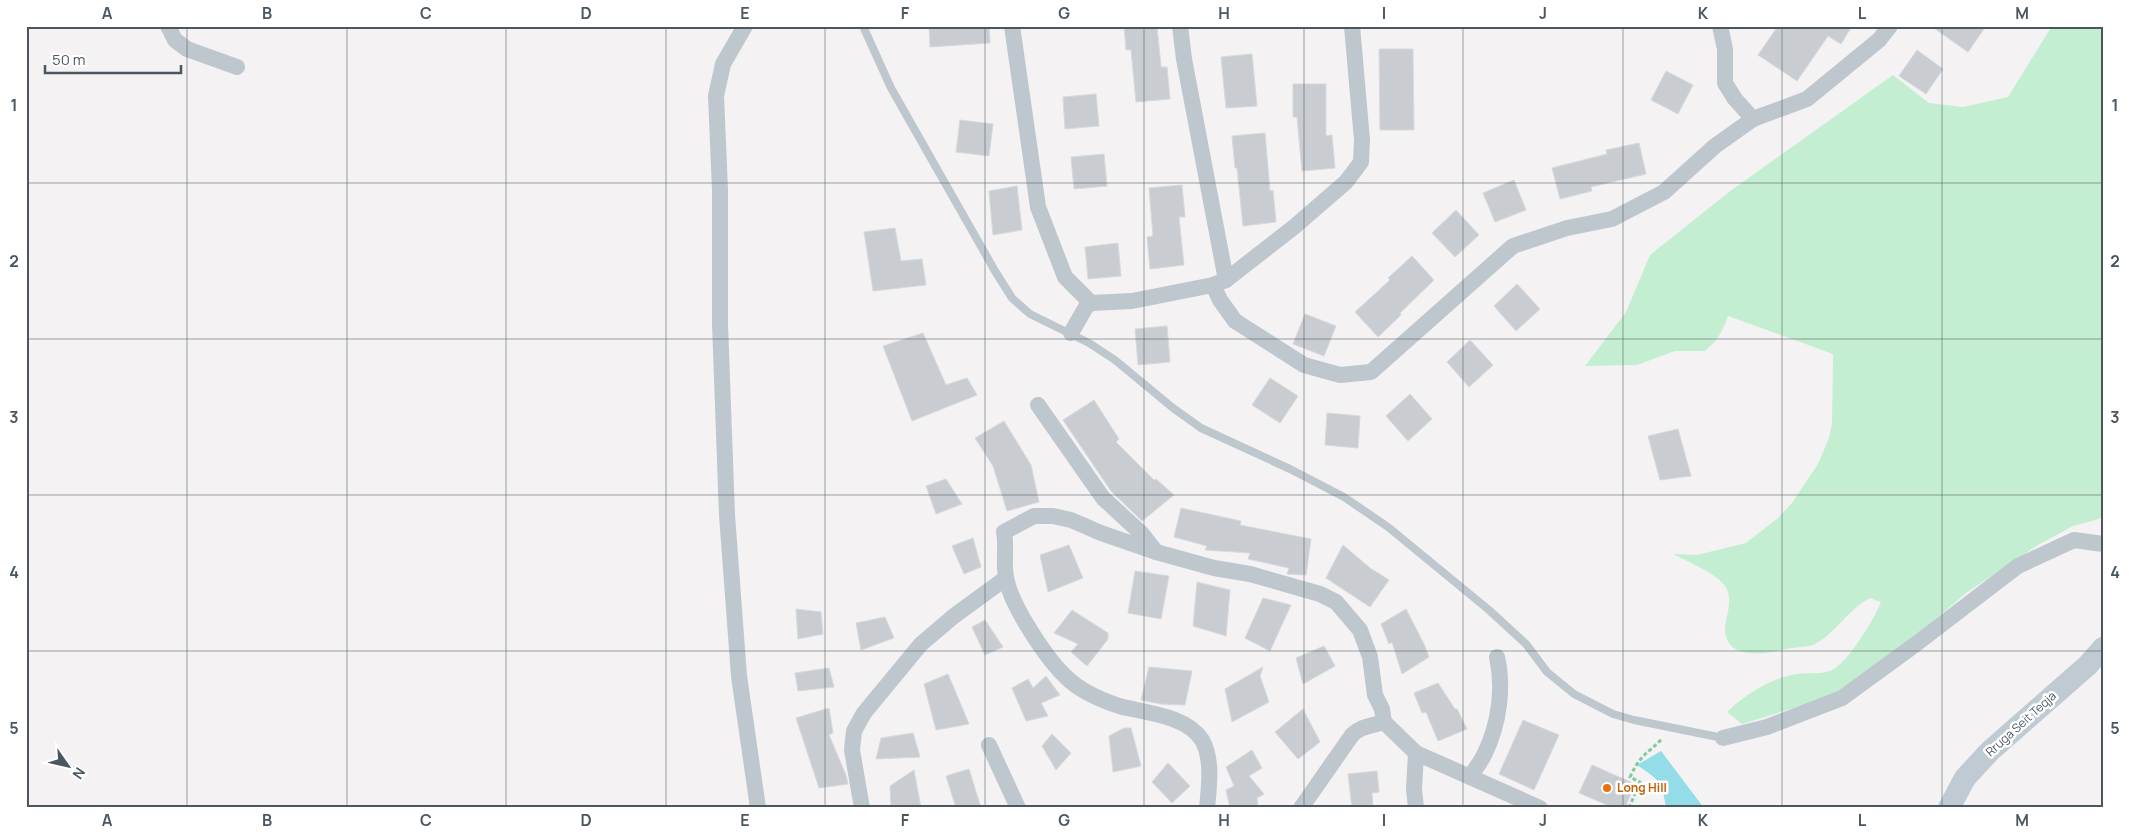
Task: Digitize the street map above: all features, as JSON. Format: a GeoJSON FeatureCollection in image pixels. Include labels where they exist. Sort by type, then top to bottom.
{"type":"FeatureCollection","features":[{"type":"Feature","properties":{"kind":"main road","name":"Rruga Seit Teqja"},"geometry":{"type":"LineString","coordinates":[[1949,808],[1965,778],[1990,751],[2088,665],[2103,648]]}},
{"type":"Feature","properties":{"kind":"street"},"geometry":{"type":"LineString","coordinates":[[168,26],[175,40],[187,49],[237,67]]}},
{"type":"Feature","properties":{"kind":"street"},"geometry":{"type":"LineString","coordinates":[[745,26],[723,64],[716,96],[720,190],[720,324],[726,515],[739,676],[758,808]]}},
{"type":"Feature","properties":{"kind":"street"},"geometry":{"type":"LineString","coordinates":[[1012,26],[1038,207],[1065,277],[1091,303]]}},
{"type":"Feature","properties":{"kind":"street"},"geometry":{"type":"LineString","coordinates":[[1180,26],[1219,282],[1220,300],[1235,321],[1304,365],[1340,376],[1370,372],[1513,246],[1567,228],[1612,219],[1664,192],[1715,146],[1753,119],[1807,99],[1878,40],[1890,26]]}},
{"type":"Feature","properties":{"kind":"street"},"geometry":{"type":"LineString","coordinates":[[1070,333],[1086,307],[1091,303],[1132,301],[1219,282],[1294,227],[1346,182],[1361,162],[1362,140],[1352,26]]}},
{"type":"Feature","properties":{"kind":"street"},"geometry":{"type":"LineString","coordinates":[[1720,26],[1725,49],[1725,83],[1735,99],[1753,119]]}},
{"type":"Feature","properties":{"kind":"street"},"geometry":{"type":"LineString","coordinates":[[1038,405],[1103,498],[1142,534],[1156,552]]}},
{"type":"Feature","properties":{"kind":"street"},"geometry":{"type":"LineString","coordinates":[[1207,808],[1209,773],[1207,753],[1201,739],[1185,725],[1101,699],[1081,689],[1067,678],[1049,658],[1010,594],[1004,561],[1007,546],[1004,532],[1034,516],[1053,516],[1071,520],[1101,533],[1156,552],[1288,584],[1320,594],[1336,602],[1360,630],[1370,657],[1375,695],[1382,709],[1384,722],[1416,753],[1540,808]]}},
{"type":"Feature","properties":{"kind":"street"},"geometry":{"type":"LineString","coordinates":[[1723,738],[1768,727],[1842,698],[2018,566],[2074,540],[2103,544]]}},
{"type":"Feature","properties":{"kind":"street"},"geometry":{"type":"LineString","coordinates":[[862,808],[852,750],[854,730],[864,713],[920,644],[954,616],[1006,578]]}},
{"type":"Feature","properties":{"kind":"street"},"geometry":{"type":"LineString","coordinates":[[1470,777],[1484,755],[1495,727],[1500,673],[1497,657]]}},
{"type":"Feature","properties":{"kind":"street"},"geometry":{"type":"LineString","coordinates":[[1301,808],[1352,735],[1360,727],[1384,722]]}},
{"type":"Feature","properties":{"kind":"street"},"geometry":{"type":"LineString","coordinates":[[989,745],[1018,808]]}},
{"type":"Feature","properties":{"kind":"street"},"geometry":{"type":"LineString","coordinates":[[1416,753],[1414,790],[1416,808]]}},
{"type":"Feature","properties":{"kind":"lane"},"geometry":{"type":"LineString","coordinates":[[863,26],[891,88],[1012,298],[1030,314],[1070,333],[1115,360],[1173,408],[1202,428],[1290,469],[1344,497],[1388,527],[1489,610],[1526,644],[1547,672],[1574,694],[1613,714],[1723,738]]}},
{"type":"Feature","properties":{"kind":"path"},"geometry":{"type":"LineString","coordinates":[[1629,808],[1640,782],[1630,777],[1635,765],[1640,757],[1664,737]]}},
{"type":"Feature","properties":{"kind":"green space"},"geometry":{"type":"Polygon","coordinates":[[[2052,26],[2103,26],[2103,516],[2099,519],[2073,526],[2038,545],[1966,593],[1923,630],[1838,691],[1813,702],[1742,724],[1727,712],[1759,688],[1787,676],[1824,672],[1838,666],[1860,640],[1881,602],[1870,598],[1862,603],[1822,640],[1813,645],[1763,653],[1742,652],[1734,648],[1728,641],[1725,630],[1729,597],[1725,586],[1713,575],[1673,554],[1697,555],[1746,543],[1778,518],[1792,503],[1818,464],[1829,438],[1832,424],[1833,354],[1728,316],[1719,335],[1705,351],[1675,351],[1637,365],[1585,366],[1626,312],[1650,255],[1729,192],[1893,75],[1929,103],[1963,107],[2008,97],[2052,26]]]}},
{"type":"Feature","properties":{"kind":"water"},"geometry":{"type":"Polygon","coordinates":[[[1661,751],[1704,808],[1666,808],[1659,782],[1637,765],[1661,751]]]}},
{"type":"Feature","properties":{"kind":"building"},"geometry":{"type":"Polygon","coordinates":[[[929,26],[989,26],[990,43],[930,47],[929,26]]]}},
{"type":"Feature","properties":{"kind":"building"},"geometry":{"type":"Polygon","coordinates":[[[1124,26],[1157,26],[1161,67],[1167,67],[1170,99],[1136,102],[1131,50],[1126,50],[1124,26]]]}},
{"type":"Feature","properties":{"kind":"building"},"geometry":{"type":"Polygon","coordinates":[[[1778,26],[1852,26],[1841,44],[1828,36],[1797,81],[1758,55],[1778,26]]]}},
{"type":"Feature","properties":{"kind":"building"},"geometry":{"type":"Polygon","coordinates":[[[1931,26],[1986,26],[1968,52],[1931,26]]]}},
{"type":"Feature","properties":{"kind":"building"},"geometry":{"type":"Polygon","coordinates":[[[1379,49],[1413,49],[1414,130],[1380,130],[1379,49]]]}},
{"type":"Feature","properties":{"kind":"building"},"geometry":{"type":"Polygon","coordinates":[[[1917,50],[1943,69],[1926,94],[1899,76],[1917,50]]]}},
{"type":"Feature","properties":{"kind":"building"},"geometry":{"type":"Polygon","coordinates":[[[1252,54],[1257,106],[1226,108],[1221,57],[1252,54]]]}},
{"type":"Feature","properties":{"kind":"building"},"geometry":{"type":"Polygon","coordinates":[[[1666,71],[1693,85],[1678,114],[1651,100],[1666,71]]]}},
{"type":"Feature","properties":{"kind":"building"},"geometry":{"type":"Polygon","coordinates":[[[1293,84],[1326,84],[1326,136],[1332,135],[1335,168],[1302,171],[1297,117],[1293,117],[1293,84]]]}},
{"type":"Feature","properties":{"kind":"building"},"geometry":{"type":"Polygon","coordinates":[[[1096,94],[1099,126],[1065,129],[1063,97],[1096,94]]]}},
{"type":"Feature","properties":{"kind":"building"},"geometry":{"type":"Polygon","coordinates":[[[960,120],[993,124],[989,156],[956,152],[960,120]]]}},
{"type":"Feature","properties":{"kind":"building"},"geometry":{"type":"Polygon","coordinates":[[[1265,133],[1270,191],[1273,190],[1276,222],[1243,226],[1232,136],[1265,133]]]}},
{"type":"Feature","properties":{"kind":"building"},"geometry":{"type":"Polygon","coordinates":[[[1639,143],[1646,174],[1591,187],[1592,191],[1560,199],[1552,168],[1607,154],[1606,150],[1639,143]]]}},
{"type":"Feature","properties":{"kind":"building"},"geometry":{"type":"Polygon","coordinates":[[[1104,154],[1107,186],[1074,189],[1071,157],[1104,154]]]}},
{"type":"Feature","properties":{"kind":"building"},"geometry":{"type":"Polygon","coordinates":[[[1514,180],[1526,210],[1495,222],[1483,193],[1514,180]]]}},
{"type":"Feature","properties":{"kind":"building"},"geometry":{"type":"Polygon","coordinates":[[[1182,185],[1185,217],[1179,217],[1184,265],[1150,269],[1147,237],[1153,236],[1149,188],[1182,185]]]}},
{"type":"Feature","properties":{"kind":"building"},"geometry":{"type":"Polygon","coordinates":[[[1017,186],[1022,230],[993,235],[989,191],[1017,186]]]}},
{"type":"Feature","properties":{"kind":"building"},"geometry":{"type":"Polygon","coordinates":[[[1456,210],[1479,235],[1455,257],[1432,233],[1456,210]]]}},
{"type":"Feature","properties":{"kind":"building"},"geometry":{"type":"Polygon","coordinates":[[[895,228],[901,261],[922,259],[926,285],[873,291],[864,232],[895,228]]]}},
{"type":"Feature","properties":{"kind":"building"},"geometry":{"type":"Polygon","coordinates":[[[1118,243],[1121,276],[1088,279],[1085,247],[1118,243]]]}},
{"type":"Feature","properties":{"kind":"building"},"geometry":{"type":"Polygon","coordinates":[[[1412,256],[1434,280],[1378,337],[1355,312],[1390,280],[1388,278],[1412,256]]]}},
{"type":"Feature","properties":{"kind":"building"},"geometry":{"type":"Polygon","coordinates":[[[1517,284],[1540,309],[1516,331],[1494,306],[1517,284]]]}},
{"type":"Feature","properties":{"kind":"building"},"geometry":{"type":"Polygon","coordinates":[[[1305,314],[1336,326],[1324,356],[1293,344],[1305,314]]]}},
{"type":"Feature","properties":{"kind":"building"},"geometry":{"type":"Polygon","coordinates":[[[1167,326],[1170,362],[1138,365],[1135,329],[1167,326]]]}},
{"type":"Feature","properties":{"kind":"building"},"geometry":{"type":"Polygon","coordinates":[[[923,333],[946,385],[967,378],[977,395],[912,421],[883,346],[923,333]]]}},
{"type":"Feature","properties":{"kind":"building"},"geometry":{"type":"Polygon","coordinates":[[[1470,340],[1493,365],[1469,387],[1447,362],[1470,340]]]}},
{"type":"Feature","properties":{"kind":"building"},"geometry":{"type":"Polygon","coordinates":[[[1270,378],[1298,396],[1280,423],[1252,405],[1270,378]]]}},
{"type":"Feature","properties":{"kind":"building"},"geometry":{"type":"Polygon","coordinates":[[[1410,394],[1432,419],[1408,441],[1386,416],[1410,394]]]}},
{"type":"Feature","properties":{"kind":"building"},"geometry":{"type":"Polygon","coordinates":[[[1094,400],[1119,439],[1116,442],[1154,480],[1156,479],[1174,495],[1142,521],[1111,491],[1063,420],[1094,400]]]}},
{"type":"Feature","properties":{"kind":"building"},"geometry":{"type":"Polygon","coordinates":[[[1327,413],[1360,416],[1358,448],[1325,445],[1327,413]]]}},
{"type":"Feature","properties":{"kind":"building"},"geometry":{"type":"Polygon","coordinates":[[[1004,421],[1031,465],[1039,502],[1007,511],[993,466],[975,438],[1004,421]]]}},
{"type":"Feature","properties":{"kind":"building"},"geometry":{"type":"Polygon","coordinates":[[[1678,429],[1691,476],[1660,480],[1648,436],[1678,429]]]}},
{"type":"Feature","properties":{"kind":"building"},"geometry":{"type":"Polygon","coordinates":[[[946,479],[962,504],[936,514],[926,486],[946,479]]]}},
{"type":"Feature","properties":{"kind":"building"},"geometry":{"type":"Polygon","coordinates":[[[1181,508],[1241,521],[1240,525],[1311,539],[1306,575],[1287,574],[1289,568],[1248,559],[1250,553],[1205,550],[1207,546],[1174,537],[1181,508]]]}},
{"type":"Feature","properties":{"kind":"building"},"geometry":{"type":"Polygon","coordinates":[[[973,538],[981,567],[964,574],[952,546],[973,538]]]}},
{"type":"Feature","properties":{"kind":"building"},"geometry":{"type":"Polygon","coordinates":[[[1069,545],[1083,578],[1048,592],[1040,555],[1069,545]]]}},
{"type":"Feature","properties":{"kind":"building"},"geometry":{"type":"Polygon","coordinates":[[[1343,545],[1370,568],[1389,580],[1370,607],[1326,578],[1343,545]]]}},
{"type":"Feature","properties":{"kind":"building"},"geometry":{"type":"Polygon","coordinates":[[[1135,571],[1169,576],[1161,619],[1128,613],[1135,571]]]}},
{"type":"Feature","properties":{"kind":"building"},"geometry":{"type":"Polygon","coordinates":[[[1197,582],[1230,590],[1226,636],[1193,626],[1197,582]]]}},
{"type":"Feature","properties":{"kind":"building"},"geometry":{"type":"Polygon","coordinates":[[[1263,598],[1291,605],[1270,651],[1245,638],[1263,598]]]}},
{"type":"Feature","properties":{"kind":"building"},"geometry":{"type":"Polygon","coordinates":[[[796,609],[821,612],[823,634],[798,639],[796,609]]]}},
{"type":"Feature","properties":{"kind":"building"},"geometry":{"type":"Polygon","coordinates":[[[1406,609],[1429,657],[1402,674],[1392,642],[1389,644],[1381,624],[1406,609]]]}},
{"type":"Feature","properties":{"kind":"building"},"geometry":{"type":"Polygon","coordinates":[[[1072,610],[1108,633],[1108,639],[1087,666],[1071,652],[1078,644],[1054,633],[1072,610]]]}},
{"type":"Feature","properties":{"kind":"building"},"geometry":{"type":"Polygon","coordinates":[[[885,617],[894,638],[861,650],[856,623],[885,617]]]}},
{"type":"Feature","properties":{"kind":"building"},"geometry":{"type":"Polygon","coordinates":[[[985,620],[1003,647],[985,655],[972,627],[985,620]]]}},
{"type":"Feature","properties":{"kind":"building"},"geometry":{"type":"Polygon","coordinates":[[[1324,646],[1335,666],[1303,684],[1296,658],[1324,646]]]}},
{"type":"Feature","properties":{"kind":"building"},"geometry":{"type":"Polygon","coordinates":[[[1149,667],[1192,671],[1185,705],[1161,704],[1141,700],[1149,667]]]}},
{"type":"Feature","properties":{"kind":"building"},"geometry":{"type":"Polygon","coordinates":[[[1263,667],[1260,676],[1269,702],[1232,722],[1225,689],[1263,667]]]}},
{"type":"Feature","properties":{"kind":"building"},"geometry":{"type":"Polygon","coordinates":[[[829,668],[834,687],[798,691],[795,673],[829,668]]]}},
{"type":"Feature","properties":{"kind":"building"},"geometry":{"type":"Polygon","coordinates":[[[948,674],[969,724],[936,730],[924,684],[948,674]]]}},
{"type":"Feature","properties":{"kind":"building"},"geometry":{"type":"Polygon","coordinates":[[[1046,676],[1060,695],[1041,703],[1048,716],[1026,721],[1012,688],[1028,679],[1033,688],[1046,676]]]}},
{"type":"Feature","properties":{"kind":"building"},"geometry":{"type":"Polygon","coordinates":[[[1438,683],[1455,709],[1457,709],[1467,729],[1438,741],[1426,712],[1422,713],[1414,693],[1438,683]]]}},
{"type":"Feature","properties":{"kind":"building"},"geometry":{"type":"Polygon","coordinates":[[[829,708],[833,733],[829,735],[848,784],[819,788],[796,718],[829,708]]]}},
{"type":"Feature","properties":{"kind":"building"},"geometry":{"type":"Polygon","coordinates":[[[1303,709],[1320,742],[1298,759],[1275,732],[1303,709]]]}},
{"type":"Feature","properties":{"kind":"building"},"geometry":{"type":"Polygon","coordinates":[[[1523,720],[1559,735],[1534,790],[1499,774],[1523,720]]]}},
{"type":"Feature","properties":{"kind":"building"},"geometry":{"type":"Polygon","coordinates":[[[1124,728],[1131,728],[1141,766],[1113,772],[1109,736],[1124,728]]]}},
{"type":"Feature","properties":{"kind":"building"},"geometry":{"type":"Polygon","coordinates":[[[913,733],[920,757],[876,759],[881,738],[913,733]]]}},
{"type":"Feature","properties":{"kind":"building"},"geometry":{"type":"Polygon","coordinates":[[[1052,734],[1071,753],[1056,770],[1042,746],[1052,734]]]}},
{"type":"Feature","properties":{"kind":"building"},"geometry":{"type":"Polygon","coordinates":[[[1252,750],[1262,768],[1249,776],[1264,794],[1257,798],[1258,808],[1230,808],[1226,790],[1234,786],[1226,767],[1252,750]]]}},
{"type":"Feature","properties":{"kind":"building"},"geometry":{"type":"Polygon","coordinates":[[[1168,763],[1190,786],[1172,803],[1152,782],[1168,763]]]}},
{"type":"Feature","properties":{"kind":"building","name":"Long Hill"},"geometry":{"type":"Polygon","coordinates":[[[1592,765],[1635,784],[1625,808],[1614,808],[1579,793],[1592,765]]]}},
{"type":"Feature","properties":{"kind":"building"},"geometry":{"type":"Polygon","coordinates":[[[969,769],[981,808],[956,808],[946,776],[969,769]]]}},
{"type":"Feature","properties":{"kind":"building"},"geometry":{"type":"Polygon","coordinates":[[[914,770],[921,808],[891,808],[890,786],[914,770]]]}},
{"type":"Feature","properties":{"kind":"building"},"geometry":{"type":"Polygon","coordinates":[[[1377,771],[1379,792],[1372,793],[1373,808],[1352,808],[1348,774],[1377,771]]]}},
{"type":"Feature","properties":{"kind":"place","name":"Long Hill"},"geometry":{"type":"Point","coordinates":[1607,788]}}]}
